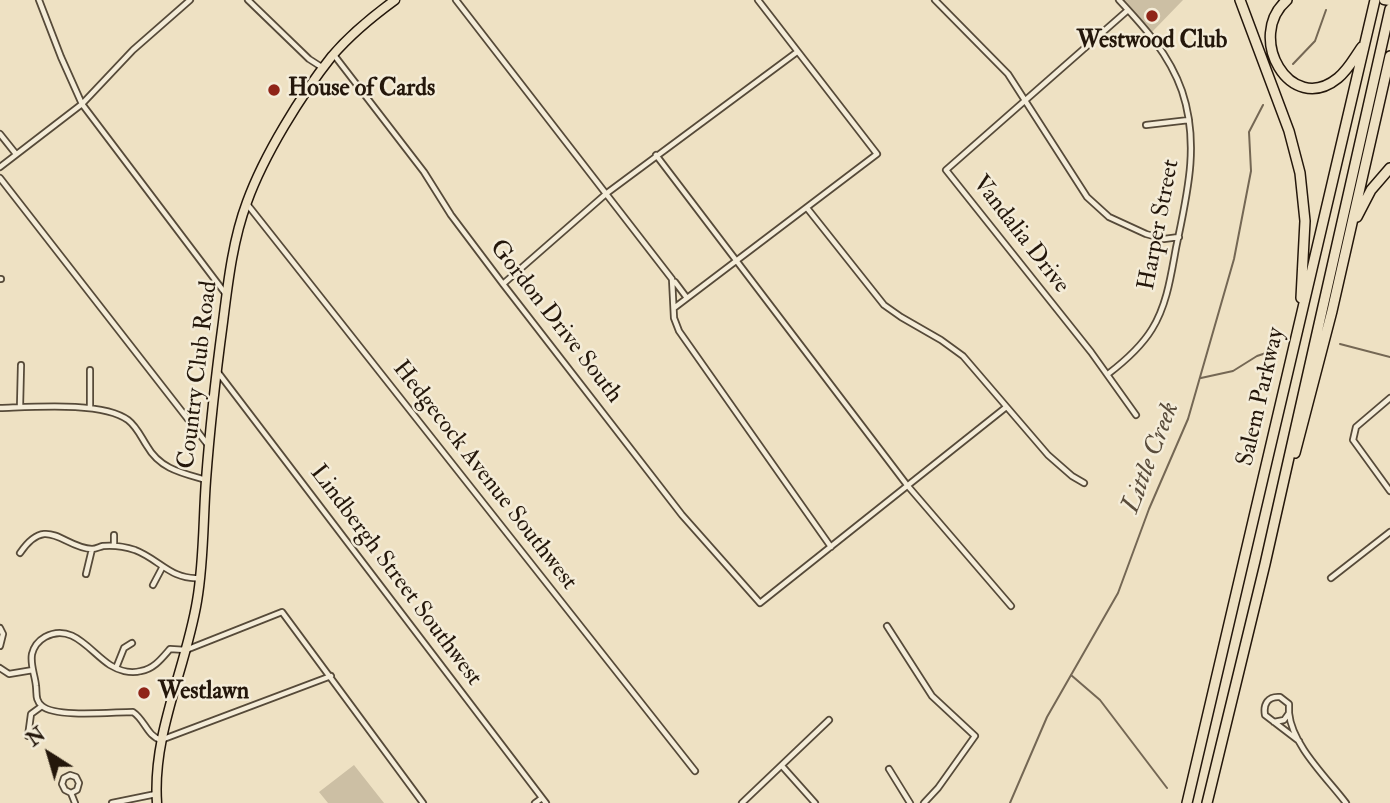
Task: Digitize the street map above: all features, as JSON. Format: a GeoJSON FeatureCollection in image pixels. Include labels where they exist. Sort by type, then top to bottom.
{"type":"FeatureCollection","features":[{"type":"Feature","properties":{"kind":"highway"},"geometry":{"type":"LineString","coordinates":[[1240,0],[1289,131],[1298,166],[1305,221],[1301,310]]}},
{"type":"Feature","properties":{"kind":"highway"},"geometry":{"type":"LineString","coordinates":[[1287,0],[1274,17],[1270,38],[1277,67],[1290,81],[1313,88],[1328,85],[1348,68],[1366,41]]}},
{"type":"Feature","properties":{"kind":"highway","name":"Salem Parkway"},"geometry":{"type":"LineString","coordinates":[[1187,803],[1376,0]]}},
{"type":"Feature","properties":{"kind":"highway","name":"Salem Parkway"},"geometry":{"type":"LineString","coordinates":[[1207,803],[1282,487],[1390,9]]}},
{"type":"Feature","properties":{"kind":"highway"},"geometry":{"type":"LineString","coordinates":[[1282,487],[1291,468],[1320,359],[1390,56]]}},
{"type":"Feature","properties":{"kind":"highway"},"geometry":{"type":"LineString","coordinates":[[1350,231],[1366,197],[1390,168]]}},
{"type":"Feature","properties":{"kind":"main road","name":"Country Club Road"},"geometry":{"type":"LineString","coordinates":[[156,799],[162,740],[186,650],[200,578],[209,446],[226,295],[246,203],[281,134],[333,55],[363,25],[395,0]]}},
{"type":"Feature","properties":{"kind":"main road"},"geometry":{"type":"LineString","coordinates":[[1384,0],[1390,1]]}},
{"type":"Feature","properties":{"kind":"street"},"geometry":{"type":"LineString","coordinates":[[39,0],[82,103],[226,295]]}},
{"type":"Feature","properties":{"kind":"street"},"geometry":{"type":"LineString","coordinates":[[0,167],[82,103],[133,50],[190,0]]}},
{"type":"Feature","properties":{"kind":"street"},"geometry":{"type":"LineString","coordinates":[[247,0],[323,69]]}},
{"type":"Feature","properties":{"kind":"street"},"geometry":{"type":"LineString","coordinates":[[456,0],[687,298]]}},
{"type":"Feature","properties":{"kind":"street"},"geometry":{"type":"LineString","coordinates":[[674,308],[877,154],[758,0]]}},
{"type":"Feature","properties":{"kind":"street"},"geometry":{"type":"LineString","coordinates":[[935,0],[1008,74],[1087,197],[1110,218],[1146,234],[1164,239],[1179,237]]}},
{"type":"Feature","properties":{"kind":"street","name":"Harper Street"},"geometry":{"type":"LineString","coordinates":[[1108,374],[1139,347],[1153,327],[1170,284],[1191,172],[1192,149],[1185,99],[1173,69],[1150,34],[1119,0]]}},
{"type":"Feature","properties":{"kind":"street","name":"Vandalia Drive"},"geometry":{"type":"LineString","coordinates":[[1128,10],[946,170],[1108,374],[1136,415]]}},
{"type":"Feature","properties":{"kind":"street"},"geometry":{"type":"LineString","coordinates":[[503,284],[607,193],[797,52]]}},
{"type":"Feature","properties":{"kind":"street","name":"Gordon Drive South"},"geometry":{"type":"LineString","coordinates":[[333,55],[424,172],[451,215],[503,284],[682,515],[760,603],[831,547]]}},
{"type":"Feature","properties":{"kind":"street"},"geometry":{"type":"LineString","coordinates":[[1146,125],[1189,120]]}},
{"type":"Feature","properties":{"kind":"street"},"geometry":{"type":"LineString","coordinates":[[0,134],[16,155]]}},
{"type":"Feature","properties":{"kind":"street"},"geometry":{"type":"LineString","coordinates":[[656,155],[908,485],[1011,606]]}},
{"type":"Feature","properties":{"kind":"street"},"geometry":{"type":"LineString","coordinates":[[0,178],[209,446]]}},
{"type":"Feature","properties":{"kind":"street","name":"Hedgecock Avenue Southwest"},"geometry":{"type":"LineString","coordinates":[[246,203],[695,771]]}},
{"type":"Feature","properties":{"kind":"street"},"geometry":{"type":"LineString","coordinates":[[807,208],[884,305],[963,356],[1048,455],[1084,483]]}},
{"type":"Feature","properties":{"kind":"street"},"geometry":{"type":"LineString","coordinates":[[672,279],[679,331],[692,353],[740,415],[831,547],[1005,408]]}},
{"type":"Feature","properties":{"kind":"street"},"geometry":{"type":"LineString","coordinates":[[20,407],[21,365]]}},
{"type":"Feature","properties":{"kind":"street"},"geometry":{"type":"LineString","coordinates":[[90,370],[90,408]]}},
{"type":"Feature","properties":{"kind":"street","name":"Lindbergh Street Southwest"},"geometry":{"type":"LineString","coordinates":[[217,370],[544,801]]}},
{"type":"Feature","properties":{"kind":"street"},"geometry":{"type":"LineString","coordinates":[[1390,398],[1360,422],[1353,433],[1353,440],[1390,491]]}},
{"type":"Feature","properties":{"kind":"street"},"geometry":{"type":"LineString","coordinates":[[0,408],[90,408],[113,412],[127,420],[138,431],[151,453],[164,466],[206,480]]}},
{"type":"Feature","properties":{"kind":"street"},"geometry":{"type":"LineString","coordinates":[[1331,578],[1390,532]]}},
{"type":"Feature","properties":{"kind":"street"},"geometry":{"type":"LineString","coordinates":[[20,553],[35,537],[45,534],[92,549],[114,546],[140,552],[162,568],[184,578],[200,578]]}},
{"type":"Feature","properties":{"kind":"street"},"geometry":{"type":"LineString","coordinates":[[114,536],[114,546]]}},
{"type":"Feature","properties":{"kind":"street"},"geometry":{"type":"LineString","coordinates":[[86,574],[92,549]]}},
{"type":"Feature","properties":{"kind":"street"},"geometry":{"type":"LineString","coordinates":[[153,585],[162,568]]}},
{"type":"Feature","properties":{"kind":"street"},"geometry":{"type":"LineString","coordinates":[[331,676],[162,740],[153,737],[133,712],[60,711],[42,706],[36,696],[31,660],[38,642],[49,635],[63,633],[82,641],[116,668],[141,671],[155,664],[170,649],[186,650],[282,612],[331,676],[424,803]]}},
{"type":"Feature","properties":{"kind":"street"},"geometry":{"type":"LineString","coordinates":[[887,626],[932,696],[975,736],[924,803]]}},
{"type":"Feature","properties":{"kind":"street"},"geometry":{"type":"LineString","coordinates":[[0,628],[3,634],[0,646]]}},
{"type":"Feature","properties":{"kind":"street"},"geometry":{"type":"LineString","coordinates":[[116,668],[124,648],[132,643]]}},
{"type":"Feature","properties":{"kind":"street"},"geometry":{"type":"LineString","coordinates":[[0,668],[9,674],[33,670]]}},
{"type":"Feature","properties":{"kind":"street"},"geometry":{"type":"LineString","coordinates":[[1298,741],[1269,719],[1264,709],[1269,699],[1274,696],[1285,699],[1289,704],[1292,729],[1298,741],[1346,803]]}},
{"type":"Feature","properties":{"kind":"street"},"geometry":{"type":"LineString","coordinates":[[28,736],[31,714],[42,706]]}},
{"type":"Feature","properties":{"kind":"street"},"geometry":{"type":"LineString","coordinates":[[1274,722],[1283,720],[1289,713]]}},
{"type":"Feature","properties":{"kind":"street"},"geometry":{"type":"LineString","coordinates":[[743,803],[829,720]]}},
{"type":"Feature","properties":{"kind":"street"},"geometry":{"type":"LineString","coordinates":[[782,765],[815,803]]}},
{"type":"Feature","properties":{"kind":"street"},"geometry":{"type":"LineString","coordinates":[[889,769],[911,803]]}},
{"type":"Feature","properties":{"kind":"street"},"geometry":{"type":"LineString","coordinates":[[71,793],[75,803]]}},
{"type":"Feature","properties":{"kind":"street"},"geometry":{"type":"LineString","coordinates":[[112,803],[156,799]]}},
{"type":"Feature","properties":{"kind":"street"},"geometry":{"type":"LineString","coordinates":[[535,803],[544,801]]}},
{"type":"Feature","properties":{"kind":"shaded area","name":"Westwood Club"},"geometry":{"type":"Polygon","coordinates":[[[1122,0],[1183,0],[1152,32],[1122,0]]]}},
{"type":"Feature","properties":{"kind":"shaded area"},"geometry":{"type":"Polygon","coordinates":[[[354,765],[384,803],[328,803],[319,792],[354,765]]]}},
{"type":"Feature","properties":{"kind":"waterway","name":"Little Creek"},"geometry":{"type":"LineString","coordinates":[[1293,64],[1315,41],[1326,10]]}},
{"type":"Feature","properties":{"kind":"waterway","name":"Little Creek"},"geometry":{"type":"LineString","coordinates":[[1010,803],[1047,717],[1118,593],[1149,509],[1188,419],[1234,259],[1251,171],[1249,132],[1263,105]]}},
{"type":"Feature","properties":{"kind":"waterway"},"geometry":{"type":"LineString","coordinates":[[1340,344],[1390,357]]}},
{"type":"Feature","properties":{"kind":"waterway"},"geometry":{"type":"LineString","coordinates":[[1201,378],[1233,371],[1257,356],[1278,349]]}},
{"type":"Feature","properties":{"kind":"waterway"},"geometry":{"type":"LineString","coordinates":[[1071,675],[1100,700],[1167,788]]}},
{"type":"Feature","properties":{"kind":"place","name":"Westwood Club"},"geometry":{"type":"Point","coordinates":[1152,16]}},
{"type":"Feature","properties":{"kind":"place","name":"House of Cards"},"geometry":{"type":"Point","coordinates":[274,90]}},
{"type":"Feature","properties":{"kind":"place","name":"Westlawn"},"geometry":{"type":"Point","coordinates":[144,693]}}]}
